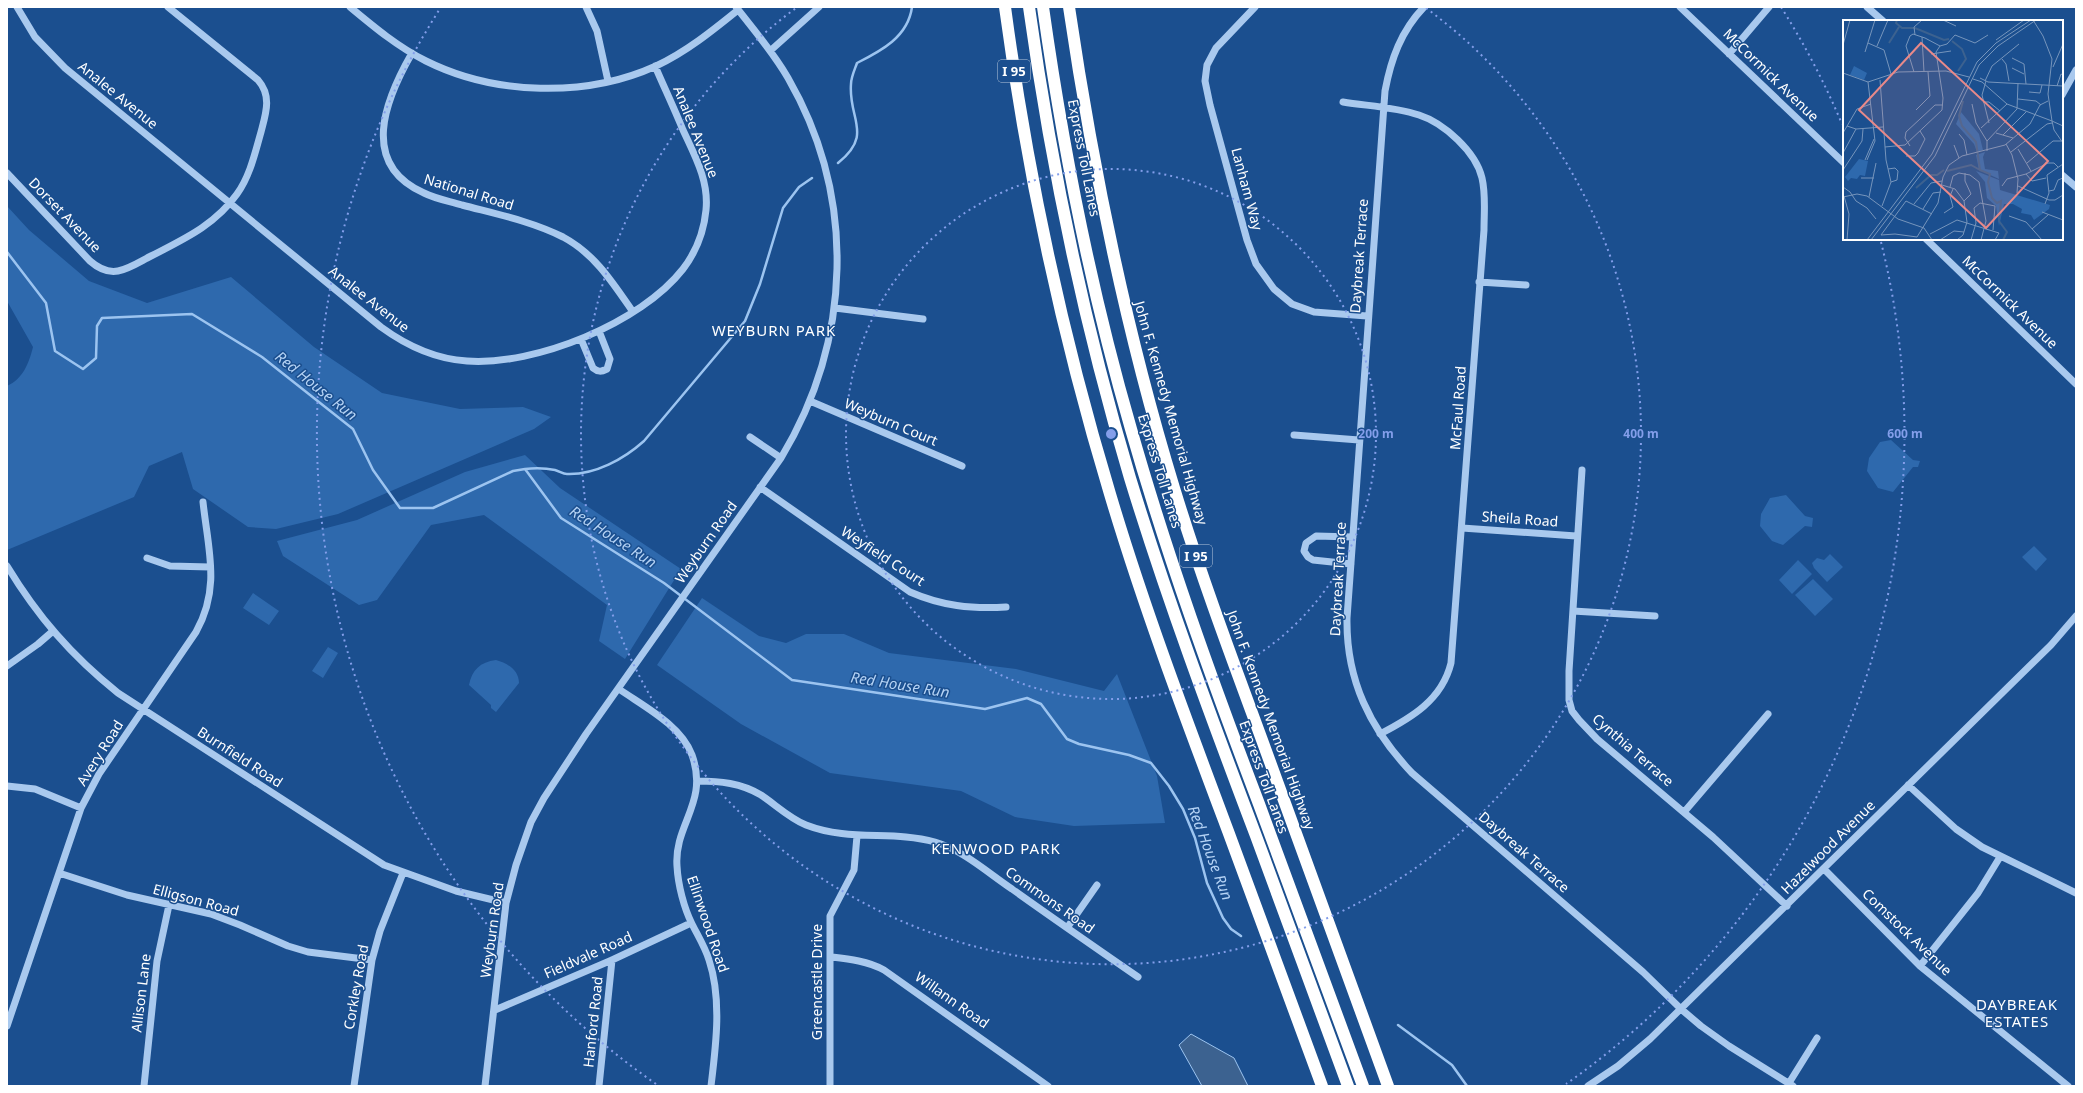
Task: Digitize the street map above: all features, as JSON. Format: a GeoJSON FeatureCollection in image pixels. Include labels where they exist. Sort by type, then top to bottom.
{"type":"FeatureCollection","features":[{"type":"Feature","properties":{"kind":"highway","name":"I 95"},"geometry":{"type":"LineString","coordinates":[[1005,7],[1025,135],[1052,272],[1078,379],[1108,488],[1161,650],[1322,1086]]}},
{"type":"Feature","properties":{"kind":"highway","name":"Express Toll Lanes"},"geometry":{"type":"LineString","coordinates":[[1029,7],[1048,132],[1074,258],[1097,356],[1130,474],[1186,648],[1348,1086]]}},
{"type":"Feature","properties":{"kind":"highway","name":"Express Toll Lanes"},"geometry":{"type":"LineString","coordinates":[[1043,7],[1062,127],[1084,238],[1112,357],[1143,472],[1204,657],[1364,1086]]}},
{"type":"Feature","properties":{"kind":"highway","name":"John F. Kennedy Memorial Highway"},"geometry":{"type":"LineString","coordinates":[[1069,7],[1083,103],[1119,282],[1146,392],[1174,488],[1205,584],[1388,1086]]}},
{"type":"Feature","properties":{"kind":"street","name":"Analee Avenue"},"geometry":{"type":"LineString","coordinates":[[17,7],[35,36],[53,57],[381,327],[400,341],[419,350],[456,360],[494,361],[535,354],[581,340],[633,312],[670,283],[683,268],[699,240],[706,209],[703,176],[655,66]]}},
{"type":"Feature","properties":{"kind":"street"},"geometry":{"type":"LineString","coordinates":[[168,7],[258,80],[265,91],[268,105],[252,164],[243,184],[230,203]]}},
{"type":"Feature","properties":{"kind":"street"},"geometry":{"type":"LineString","coordinates":[[350,7],[386,36],[412,53],[457,74],[498,84],[523,87],[556,87],[608,81],[655,66],[698,42],[737,8]]}},
{"type":"Feature","properties":{"kind":"street"},"geometry":{"type":"LineString","coordinates":[[586,7],[597,31],[608,81]]}},
{"type":"Feature","properties":{"kind":"street"},"geometry":{"type":"LineString","coordinates":[[770,51],[819,7]]}},
{"type":"Feature","properties":{"kind":"street","name":"Lanham Way"},"geometry":{"type":"LineString","coordinates":[[1255,7],[1216,48],[1207,65],[1205,81],[1212,113],[1256,264],[1274,289],[1292,304],[1314,312],[1325,314],[1367,316]]}},
{"type":"Feature","properties":{"kind":"street","name":"Daybreak Terrace"},"geometry":{"type":"LineString","coordinates":[[1424,7],[1411,21],[1394,53],[1387,78],[1383,109],[1367,316],[1365,380],[1359,440],[1347,618],[1348,652],[1358,689],[1366,710],[1380,734],[1412,773],[1643,972],[1681,1009],[1716,1038],[1791,1085]]}},
{"type":"Feature","properties":{"kind":"street","name":"McCormick Avenue"},"geometry":{"type":"LineString","coordinates":[[1680,7],[1843,162]]}},
{"type":"Feature","properties":{"kind":"street"},"geometry":{"type":"LineString","coordinates":[[1729,54],[1769,7]]}},
{"type":"Feature","properties":{"kind":"street"},"geometry":{"type":"LineString","coordinates":[[1867,7],[1882,20]]}},
{"type":"Feature","properties":{"kind":"street","name":"Weyburn Road"},"geometry":{"type":"LineString","coordinates":[[485,1086],[495,1010],[506,903],[525,837],[544,798],[586,734],[781,458],[810,401],[822,364],[835,308],[838,252],[834,210],[829,183],[816,138],[808,117],[788,77],[737,8]]}},
{"type":"Feature","properties":{"kind":"street","name":"National Road"},"geometry":{"type":"LineString","coordinates":[[412,53],[393,89],[384,120],[383,148],[387,159],[400,177],[415,189],[433,197],[536,225],[570,241],[587,253],[604,270],[633,312]]}},
{"type":"Feature","properties":{"kind":"street"},"geometry":{"type":"LineString","coordinates":[[2063,93],[2076,70]]}},
{"type":"Feature","properties":{"kind":"street","name":"McFaul Road"},"geometry":{"type":"LineString","coordinates":[[1343,102],[1418,114],[1431,119],[1452,135],[1475,162],[1481,176],[1484,189],[1484,230],[1451,663],[1448,676],[1441,689],[1427,704],[1410,717],[1380,734]]}},
{"type":"Feature","properties":{"kind":"street","name":"Dorset Avenue"},"geometry":{"type":"LineString","coordinates":[[7,173],[90,261],[103,270],[111,272],[127,268],[190,236],[212,222],[230,203]]}},
{"type":"Feature","properties":{"kind":"street"},"geometry":{"type":"LineString","coordinates":[[2063,176],[2076,187]]}},
{"type":"Feature","properties":{"kind":"street","name":"McCormick Avenue"},"geometry":{"type":"LineString","coordinates":[[1927,240],[2076,384]]}},
{"type":"Feature","properties":{"kind":"street"},"geometry":{"type":"LineString","coordinates":[[1480,282],[1526,286]]}},
{"type":"Feature","properties":{"kind":"street"},"geometry":{"type":"LineString","coordinates":[[835,308],[923,319]]}},
{"type":"Feature","properties":{"kind":"street"},"geometry":{"type":"LineString","coordinates":[[581,340],[594,368],[597,371],[607,369],[610,359],[599,331]]}},
{"type":"Feature","properties":{"kind":"street","name":"Weyburn Court"},"geometry":{"type":"LineString","coordinates":[[810,401],[962,466]]}},
{"type":"Feature","properties":{"kind":"street"},"geometry":{"type":"LineString","coordinates":[[1294,435],[1359,440]]}},
{"type":"Feature","properties":{"kind":"street"},"geometry":{"type":"LineString","coordinates":[[750,437],[781,458]]}},
{"type":"Feature","properties":{"kind":"street","name":"Cynthia Terrace"},"geometry":{"type":"LineString","coordinates":[[1582,470],[1576,536],[1568,694],[1572,711],[1597,739],[1685,811],[1786,906]]}},
{"type":"Feature","properties":{"kind":"street","name":"Weyfield Court"},"geometry":{"type":"LineString","coordinates":[[760,487],[910,592],[930,600],[957,607],[1006,607]]}},
{"type":"Feature","properties":{"kind":"street","name":"Avery Road"},"geometry":{"type":"LineString","coordinates":[[7,1026],[81,808],[99,774],[201,623],[210,597],[212,585],[203,502]]}},
{"type":"Feature","properties":{"kind":"street","name":"Sheila Road"},"geometry":{"type":"LineString","coordinates":[[1462,528],[1576,536]]}},
{"type":"Feature","properties":{"kind":"street"},"geometry":{"type":"LineString","coordinates":[[1351,564],[1313,560],[1308,557],[1304,551],[1306,543],[1316,536],[1353,537]]}},
{"type":"Feature","properties":{"kind":"street"},"geometry":{"type":"LineString","coordinates":[[147,558],[170,566],[210,567]]}},
{"type":"Feature","properties":{"kind":"street","name":"Burnfield Road"},"geometry":{"type":"LineString","coordinates":[[7,566],[31,604],[53,631],[103,681],[143,709],[370,858],[403,873],[456,891],[506,903]]}},
{"type":"Feature","properties":{"kind":"street"},"geometry":{"type":"LineString","coordinates":[[1573,612],[1655,616]]}},
{"type":"Feature","properties":{"kind":"street","name":"Hazelwood Avenue"},"geometry":{"type":"LineString","coordinates":[[1588,1086],[1635,1053],[1681,1009],[2051,645],[2076,616]]}},
{"type":"Feature","properties":{"kind":"street"},"geometry":{"type":"LineString","coordinates":[[7,666],[34,648],[53,631]]}},
{"type":"Feature","properties":{"kind":"street","name":"Ellinwood Road"},"geometry":{"type":"LineString","coordinates":[[619,689],[663,720],[680,736],[692,755],[697,781],[696,798],[680,838],[677,851],[678,881],[691,923],[702,943],[713,973],[716,1008],[715,1049],[711,1086]]}},
{"type":"Feature","properties":{"kind":"street"},"geometry":{"type":"LineString","coordinates":[[1685,811],[1768,714]]}},
{"type":"Feature","properties":{"kind":"street","name":"Commons Road"},"geometry":{"type":"LineString","coordinates":[[697,781],[720,781],[744,786],[761,795],[806,825],[835,833],[857,836],[911,838],[935,842],[977,864],[1138,977]]}},
{"type":"Feature","properties":{"kind":"street"},"geometry":{"type":"LineString","coordinates":[[1908,785],[1956,829],[1982,847],[2076,893]]}},
{"type":"Feature","properties":{"kind":"street"},"geometry":{"type":"LineString","coordinates":[[7,786],[35,789],[81,808]]}},
{"type":"Feature","properties":{"kind":"street","name":"Greencastle Drive"},"geometry":{"type":"LineString","coordinates":[[830,1086],[830,916],[854,870],[857,836]]}},
{"type":"Feature","properties":{"kind":"street"},"geometry":{"type":"LineString","coordinates":[[1920,966],[1978,893],[2000,857]]}},
{"type":"Feature","properties":{"kind":"street","name":"Comstock Avenue"},"geometry":{"type":"LineString","coordinates":[[1824,869],[1920,966],[2068,1086]]}},
{"type":"Feature","properties":{"kind":"street","name":"Elligson Road"},"geometry":{"type":"LineString","coordinates":[[59,873],[127,895],[220,917],[288,946],[308,952],[372,960]]}},
{"type":"Feature","properties":{"kind":"street","name":"Corkley Road"},"geometry":{"type":"LineString","coordinates":[[354,1086],[372,960],[380,931],[403,873]]}},
{"type":"Feature","properties":{"kind":"street"},"geometry":{"type":"LineString","coordinates":[[1067,928],[1097,885]]}},
{"type":"Feature","properties":{"kind":"street","name":"Allison Lane"},"geometry":{"type":"LineString","coordinates":[[144,1086],[157,961],[169,905]]}},
{"type":"Feature","properties":{"kind":"street","name":"Fieldvale Road"},"geometry":{"type":"LineString","coordinates":[[495,1010],[612,960],[691,923]]}},
{"type":"Feature","properties":{"kind":"street","name":"Willann Road"},"geometry":{"type":"LineString","coordinates":[[831,957],[869,963],[889,973],[1048,1086]]}},
{"type":"Feature","properties":{"kind":"street","name":"Hanford Road"},"geometry":{"type":"LineString","coordinates":[[599,1086],[612,960]]}},
{"type":"Feature","properties":{"kind":"street"},"geometry":{"type":"LineString","coordinates":[[1791,1085],[1817,1038]]}},
{"type":"Feature","properties":{"kind":"shaded area"},"geometry":{"type":"Polygon","coordinates":[[[7,206],[29,230],[89,281],[147,303],[231,277],[314,347],[382,393],[460,409],[523,407],[551,417],[534,429],[338,514],[276,529],[248,527],[193,489],[182,452],[149,466],[134,497],[7,550],[7,386],[13,383],[21,375],[30,359],[33,347],[7,301],[7,206]]]}},
{"type":"Feature","properties":{"kind":"shaded area"},"geometry":{"type":"Polygon","coordinates":[[[1891,440],[1913,460],[1920,461],[1918,467],[1913,467],[1893,492],[1878,488],[1867,471],[1869,458],[1880,442],[1891,440]]]}},
{"type":"Feature","properties":{"kind":"shaded area"},"geometry":{"type":"Polygon","coordinates":[[[525,455],[560,488],[681,569],[625,659],[599,641],[607,605],[484,515],[431,525],[377,600],[359,605],[283,556],[277,541],[357,520],[465,472],[525,455]]]}},
{"type":"Feature","properties":{"kind":"shaded area"},"geometry":{"type":"Polygon","coordinates":[[[1786,495],[1805,516],[1813,518],[1812,527],[1805,526],[1783,545],[1772,541],[1760,526],[1761,514],[1770,498],[1786,495]]]}},
{"type":"Feature","properties":{"kind":"shaded area"},"geometry":{"type":"Polygon","coordinates":[[[2034,546],[2047,559],[2036,571],[2022,557],[2034,546]]]}},
{"type":"Feature","properties":{"kind":"shaded area"},"geometry":{"type":"Polygon","coordinates":[[[1830,554],[1843,567],[1827,582],[1814,568],[1812,563],[1817,558],[1824,560],[1830,554]]]}},
{"type":"Feature","properties":{"kind":"shaded area"},"geometry":{"type":"Polygon","coordinates":[[[1798,560],[1812,574],[1792,594],[1779,580],[1798,560]]]}},
{"type":"Feature","properties":{"kind":"shaded area"},"geometry":{"type":"Polygon","coordinates":[[[1813,579],[1833,599],[1815,616],[1795,595],[1813,579]]]}},
{"type":"Feature","properties":{"kind":"shaded area"},"geometry":{"type":"Polygon","coordinates":[[[253,593],[279,611],[269,625],[243,608],[253,593]]]}},
{"type":"Feature","properties":{"kind":"shaded area"},"geometry":{"type":"Polygon","coordinates":[[[702,598],[759,636],[786,643],[806,634],[844,634],[889,653],[1016,669],[1104,691],[1117,674],[1157,776],[1165,823],[1074,826],[1015,817],[961,791],[830,773],[741,724],[657,665],[702,598]]]}},
{"type":"Feature","properties":{"kind":"shaded area"},"geometry":{"type":"Polygon","coordinates":[[[328,647],[338,653],[323,678],[312,671],[328,647]]]}},
{"type":"Feature","properties":{"kind":"shaded area"},"geometry":{"type":"Polygon","coordinates":[[[496,660],[504,663],[515,671],[519,683],[496,712],[491,708],[491,705],[469,685],[472,675],[481,665],[496,660]]]}},
{"type":"Feature","properties":{"kind":"shaded area"},"geometry":{"type":"Polygon","coordinates":[[[1191,1034],[1234,1058],[1248,1086],[1202,1086],[1179,1045],[1191,1034]]]}},
{"type":"Feature","properties":{"kind":"waterway"},"geometry":{"type":"LineString","coordinates":[[838,163],[849,153],[855,143],[857,134],[857,126],[851,96],[852,76],[857,63],[884,48],[899,35],[905,27],[912,7]]}},
{"type":"Feature","properties":{"kind":"waterway"},"geometry":{"type":"LineString","coordinates":[[525,469],[548,469],[564,474],[588,472],[618,460],[644,441],[745,321],[760,284],[783,208],[799,187],[812,178]]}},
{"type":"Feature","properties":{"kind":"waterway","name":"Red House Run"},"geometry":{"type":"LineString","coordinates":[[7,252],[46,303],[55,351],[83,369],[96,358],[97,326],[102,318],[192,314],[262,357],[353,429],[373,470],[400,508],[433,508],[513,471],[525,469],[561,518],[664,583],[792,680],[985,709],[1027,698],[1041,704],[1067,739],[1079,744],[1129,755],[1151,763],[1169,786],[1183,809],[1195,838],[1207,883],[1223,918],[1231,929],[1241,936]]}},
{"type":"Feature","properties":{"kind":"waterway","name":"Red House Run"},"geometry":{"type":"LineString","coordinates":[[1398,1025],[1452,1065],[1467,1086]]}},
{"type":"Feature","properties":{"kind":"district","name":"WEYBURN PARK"},"geometry":{"type":"Point","coordinates":[774,331]}},
{"type":"Feature","properties":{"kind":"district","name":"KENWOOD PARK"},"geometry":{"type":"Point","coordinates":[996,849]}},
{"type":"Feature","properties":{"kind":"district","name":"DAYBREAK ESTATES"},"geometry":{"type":"Point","coordinates":[2017,1014]}}]}
